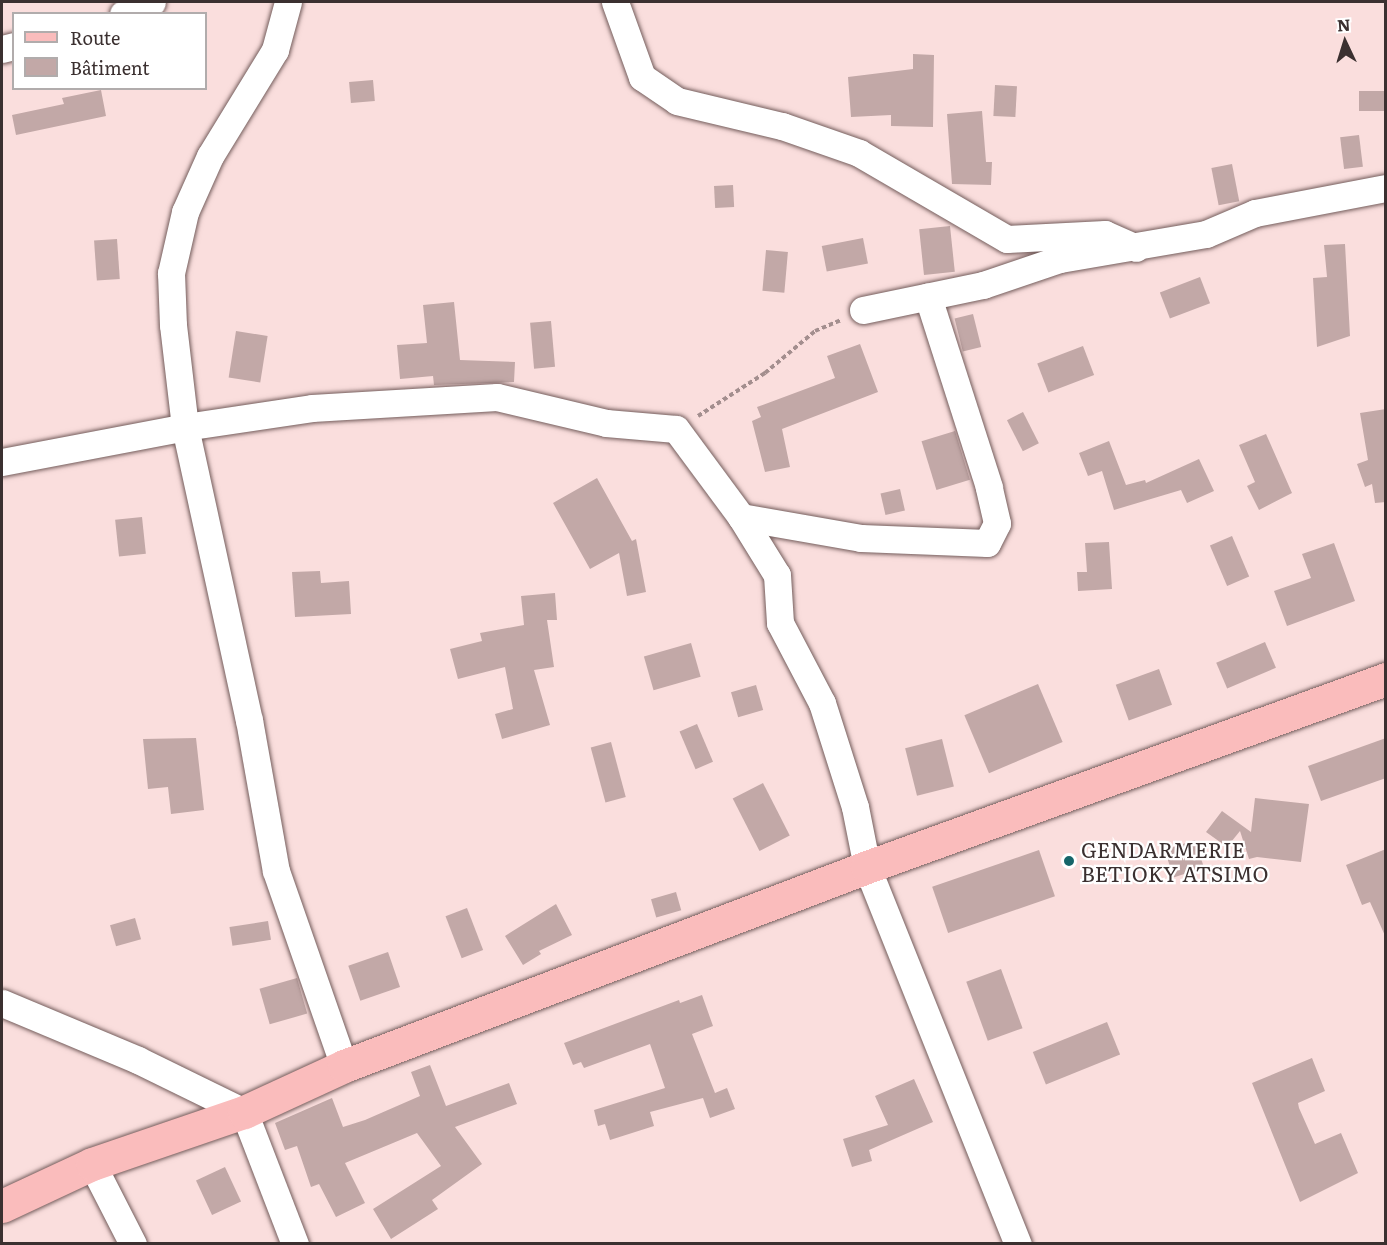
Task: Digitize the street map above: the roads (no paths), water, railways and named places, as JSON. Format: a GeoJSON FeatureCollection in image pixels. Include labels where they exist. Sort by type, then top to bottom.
{"type":"FeatureCollection","features":[{"type":"Feature","properties":{"kind":"main road"},"geometry":{"type":"LineString","coordinates":[[2,1206],[92,1164],[244,1112],[344,1066],[867,867],[1386,679]]}},
{"type":"Feature","properties":{"kind":"street"},"geometry":{"type":"LineString","coordinates":[[128,12],[152,2]]}},
{"type":"Feature","properties":{"kind":"street"},"geometry":{"type":"LineString","coordinates":[[288,2],[275,50],[210,156],[185,212],[171,273],[185,427],[249,720],[276,871],[344,1066]]}},
{"type":"Feature","properties":{"kind":"street"},"geometry":{"type":"LineString","coordinates":[[615,2],[642,77],[676,102],[782,126],[859,153],[1008,239],[1105,234],[1136,248]]}},
{"type":"Feature","properties":{"kind":"street"},"geometry":{"type":"LineString","coordinates":[[863,310],[983,285],[1060,259],[1136,248],[1206,234],[1255,213],[1386,188]]}},
{"type":"Feature","properties":{"kind":"street"},"geometry":{"type":"LineString","coordinates":[[741,517],[861,538],[987,543],[997,524],[989,487],[927,297]]}},
{"type":"Feature","properties":{"kind":"street"},"geometry":{"type":"LineString","coordinates":[[2,462],[185,427],[312,408],[497,397],[606,423],[676,429],[741,517],[777,575],[780,623],[822,703],[855,807],[867,867],[1018,1244]]}},
{"type":"Feature","properties":{"kind":"street"},"geometry":{"type":"LineString","coordinates":[[2,1003],[138,1060],[244,1112],[295,1244]]}},
{"type":"Feature","properties":{"kind":"street"},"geometry":{"type":"LineString","coordinates":[[92,1164],[134,1244]]}},
{"type":"Feature","properties":{"kind":"place","name":"GENDARMERIE BETIOKY ATSIMO"},"geometry":{"type":"Point","coordinates":[1069,861]}}]}
